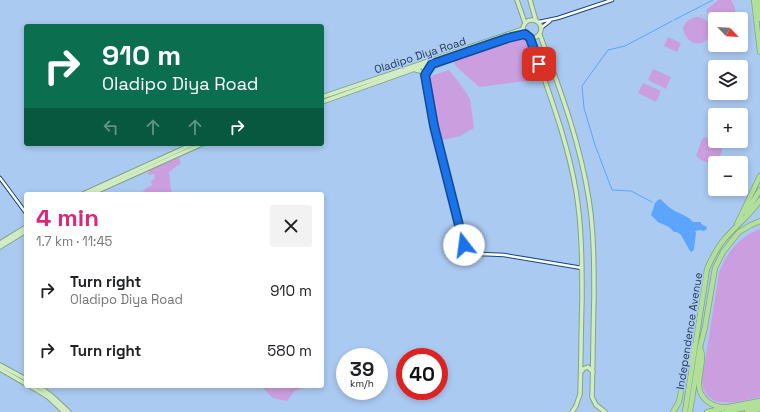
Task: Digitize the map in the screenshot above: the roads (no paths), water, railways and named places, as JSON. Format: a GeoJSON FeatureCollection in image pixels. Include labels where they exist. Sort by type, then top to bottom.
{"type":"FeatureCollection","features":[{"type":"Feature","properties":{"kind":"highway"},"geometry":{"type":"LineString","coordinates":[[754,0],[760,28]]}},
{"type":"Feature","properties":{"kind":"highway"},"geometry":{"type":"LineString","coordinates":[[758,0],[760,52]]}},
{"type":"Feature","properties":{"kind":"highway"},"geometry":{"type":"LineString","coordinates":[[735,228],[760,176]]}},
{"type":"Feature","properties":{"kind":"highway"},"geometry":{"type":"LineString","coordinates":[[735,228],[760,190]]}},
{"type":"Feature","properties":{"kind":"highway","name":"Independence Avenue"},"geometry":{"type":"LineString","coordinates":[[685,412],[707,269],[720,245],[760,200]]}},
{"type":"Feature","properties":{"kind":"highway","name":"Independence Avenue"},"geometry":{"type":"LineString","coordinates":[[690,412],[713,272],[718,259],[725,248],[739,232],[760,221]]}},
{"type":"Feature","properties":{"kind":"highway"},"geometry":{"type":"LineString","coordinates":[[673,412],[679,402],[684,376],[693,346],[698,316],[702,308]]}},
{"type":"Feature","properties":{"kind":"highway"},"geometry":{"type":"LineString","coordinates":[[700,347],[702,357],[698,383],[700,393],[711,404],[722,408],[731,407]]}},
{"type":"Feature","properties":{"kind":"highway"},"geometry":{"type":"LineString","coordinates":[[707,412],[760,401]]}},
{"type":"Feature","properties":{"kind":"highway"},"geometry":{"type":"LineString","coordinates":[[747,410],[760,401]]}},
{"type":"Feature","properties":{"kind":"highway"},"geometry":{"type":"LineString","coordinates":[[747,410],[760,405]]}},
{"type":"Feature","properties":{"kind":"highway"},"geometry":{"type":"LineString","coordinates":[[724,412],[759,409]]}},
{"type":"Feature","properties":{"kind":"highway"},"geometry":{"type":"LineString","coordinates":[[751,412],[759,409]]}},
{"type":"Feature","properties":{"kind":"main road"},"geometry":{"type":"LineString","coordinates":[[517,0],[525,23],[523,29],[525,34],[530,38],[558,120],[571,166],[580,219],[582,268],[581,373],[580,394],[572,412]]}},
{"type":"Feature","properties":{"kind":"main road"},"geometry":{"type":"LineString","coordinates":[[530,0],[541,28],[540,35],[573,128],[590,201],[594,252],[592,397],[596,405],[605,412]]}},
{"type":"Feature","properties":{"kind":"main road"},"geometry":{"type":"LineString","coordinates":[[525,23],[530,20],[537,21]]}},
{"type":"Feature","properties":{"kind":"main road","name":"Oladipo Diya Road"},"geometry":{"type":"LineString","coordinates":[[324,96],[523,29]]}},
{"type":"Feature","properties":{"kind":"main road","name":"Oladipo Diya Road"},"geometry":{"type":"LineString","coordinates":[[324,101],[424,66],[508,38],[525,34]]}},
{"type":"Feature","properties":{"kind":"main road"},"geometry":{"type":"LineString","coordinates":[[530,38],[536,38],[540,35]]}},
{"type":"Feature","properties":{"kind":"main road"},"geometry":{"type":"LineString","coordinates":[[415,70],[420,71],[425,75],[432,64]]}},
{"type":"Feature","properties":{"kind":"main road"},"geometry":{"type":"LineString","coordinates":[[87,192],[189,146]]}},
{"type":"Feature","properties":{"kind":"main road"},"geometry":{"type":"LineString","coordinates":[[95,192],[198,146]]}},
{"type":"Feature","properties":{"kind":"main road"},"geometry":{"type":"LineString","coordinates":[[0,243],[24,229]]}},
{"type":"Feature","properties":{"kind":"main road"},"geometry":{"type":"LineString","coordinates":[[0,247],[24,232]]}},
{"type":"Feature","properties":{"kind":"main road"},"geometry":{"type":"LineString","coordinates":[[0,365],[24,378]]}},
{"type":"Feature","properties":{"kind":"main road"},"geometry":{"type":"LineString","coordinates":[[581,373],[586,367],[590,368],[593,372]]}},
{"type":"Feature","properties":{"kind":"main road"},"geometry":{"type":"LineString","coordinates":[[0,369],[24,383]]}},
{"type":"Feature","properties":{"kind":"main road"},"geometry":{"type":"LineString","coordinates":[[33,388],[48,398],[64,412]]}},
{"type":"Feature","properties":{"kind":"main road"},"geometry":{"type":"LineString","coordinates":[[41,388],[69,412]]}},
{"type":"Feature","properties":{"kind":"street"},"geometry":{"type":"LineString","coordinates":[[537,21],[550,20],[612,0]]}},
{"type":"Feature","properties":{"kind":"street"},"geometry":{"type":"LineString","coordinates":[[541,28],[550,20]]}},
{"type":"Feature","properties":{"kind":"street"},"geometry":{"type":"LineString","coordinates":[[424,66],[435,130],[460,232],[468,255],[504,255],[582,268]]}},
{"type":"Feature","properties":{"kind":"street"},"geometry":{"type":"LineString","coordinates":[[0,178],[24,210]]}},
{"type":"Feature","properties":{"kind":"water"},"geometry":{"type":"Polygon","coordinates":[[[660,199],[671,209],[686,216],[693,222],[701,222],[701,224],[707,227],[706,230],[703,231],[695,231],[694,249],[692,252],[681,235],[658,222],[651,215],[655,203],[660,199]]]}},
{"type":"Feature","properties":{"kind":"waterway"},"geometry":{"type":"LineString","coordinates":[[674,20],[713,0]]}},
{"type":"Feature","properties":{"kind":"waterway"},"geometry":{"type":"LineString","coordinates":[[652,202],[631,191],[612,190],[595,145],[584,108],[582,86],[608,50],[625,46],[672,21]]}}]}
